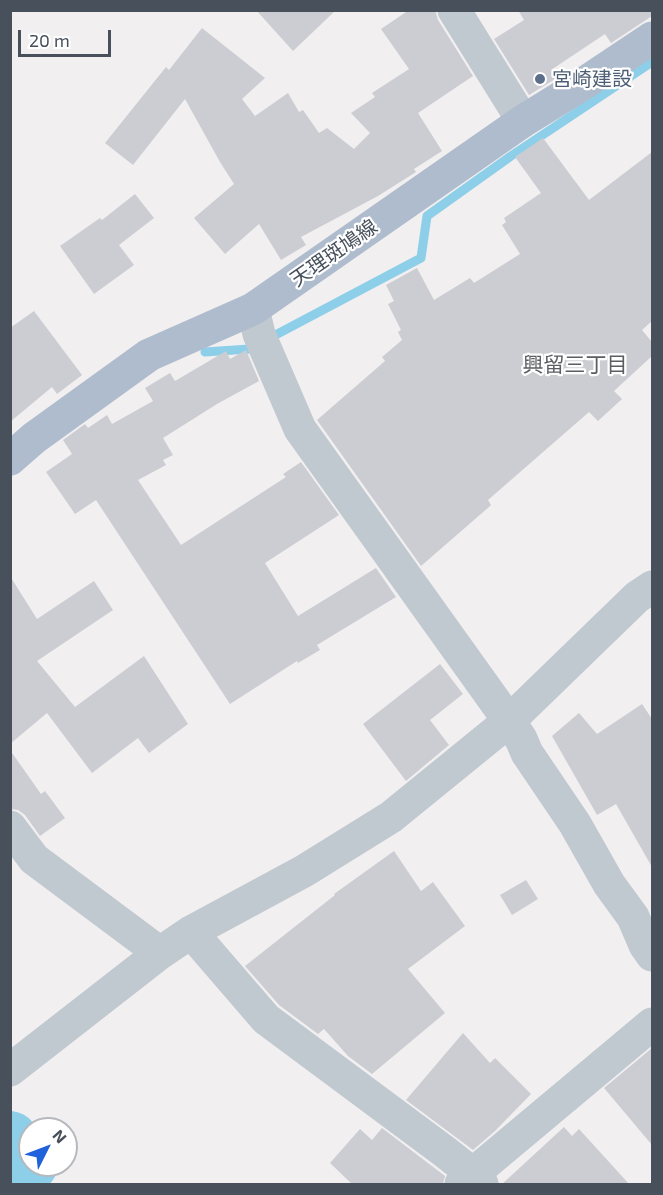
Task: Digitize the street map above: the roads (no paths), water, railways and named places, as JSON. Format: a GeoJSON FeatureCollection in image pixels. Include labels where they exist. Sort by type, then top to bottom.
{"type":"FeatureCollection","features":[{"type":"Feature","properties":{"kind":"main road","name":"天理斑鳩線"},"geometry":{"type":"LineString","coordinates":[[11,458],[34,438],[149,355],[256,322],[523,121],[651,41]]}},
{"type":"Feature","properties":{"kind":"street"},"geometry":{"type":"LineString","coordinates":[[454,10],[523,121]]}},
{"type":"Feature","properties":{"kind":"street"},"geometry":{"type":"LineString","coordinates":[[256,322],[300,429],[509,721],[521,739],[526,753],[575,824],[609,884],[643,909],[645,945],[652,955]]}},
{"type":"Feature","properties":{"kind":"street"},"geometry":{"type":"LineString","coordinates":[[10,1070],[160,953],[191,932],[304,871],[391,817],[509,721],[637,597],[652,587]]}},
{"type":"Feature","properties":{"kind":"street"},"geometry":{"type":"LineString","coordinates":[[10,826],[34,859],[160,953]]}},
{"type":"Feature","properties":{"kind":"street"},"geometry":{"type":"LineString","coordinates":[[191,932],[266,1019],[472,1181],[652,1024]]}},
{"type":"Feature","properties":{"kind":"waterway"},"geometry":{"type":"LineString","coordinates":[[205,352],[249,349],[421,258],[427,216],[511,156],[652,62]]}},
{"type":"Feature","properties":{"kind":"waterway"},"geometry":{"type":"LineString","coordinates":[[10,1139],[18,1149]]}},
{"type":"Feature","properties":{"kind":"place","name":"宮崎建設"},"geometry":{"type":"Point","coordinates":[540,79]}},
{"type":"Feature","properties":{"kind":"district","name":"興留三丁目"},"geometry":{"type":"Point","coordinates":[575,365]}}]}
